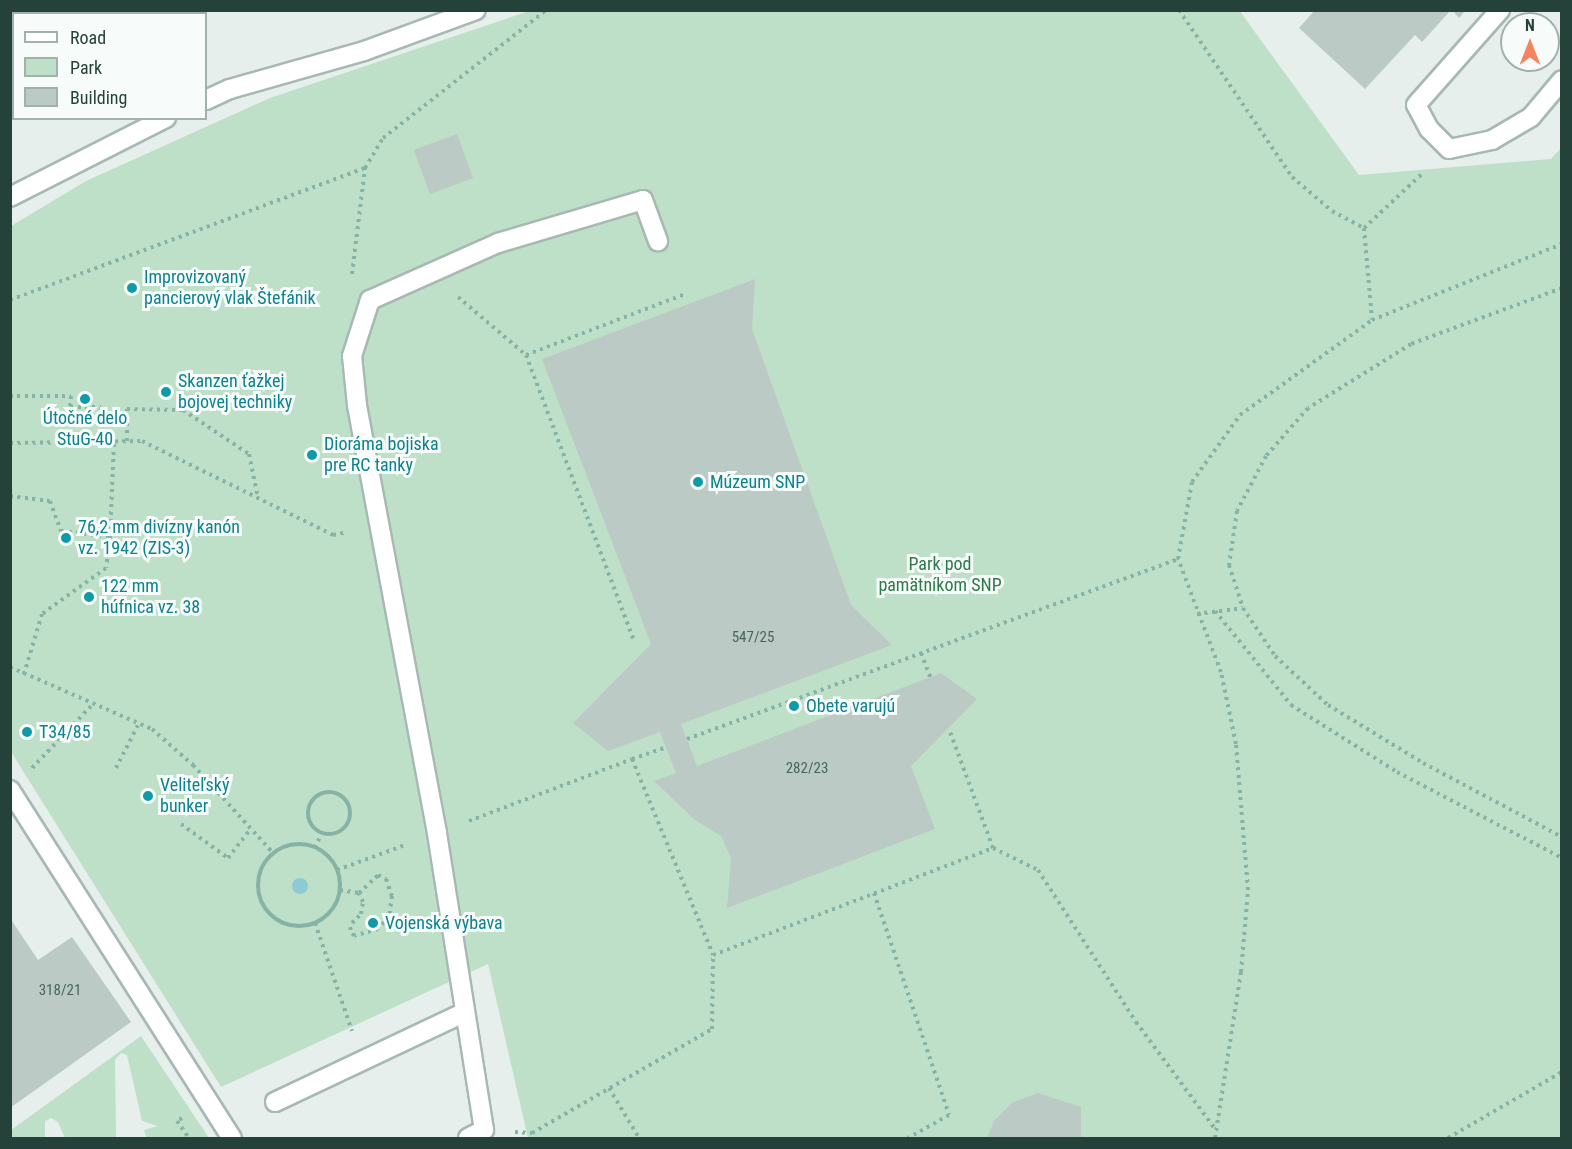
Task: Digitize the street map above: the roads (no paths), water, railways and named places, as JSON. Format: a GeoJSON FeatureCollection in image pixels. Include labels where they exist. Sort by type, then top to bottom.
{"type":"FeatureCollection","features":[{"type":"Feature","properties":{"kind":"street"},"geometry":{"type":"LineString","coordinates":[[207,100],[230,89],[364,51],[476,10]]}},
{"type":"Feature","properties":{"kind":"street"},"geometry":{"type":"LineString","coordinates":[[1500,10],[1416,105],[1429,129],[1449,149],[1492,141],[1531,117],[1562,80]]}},
{"type":"Feature","properties":{"kind":"street"},"geometry":{"type":"LineString","coordinates":[[10,197],[162,120]]}},
{"type":"Feature","properties":{"kind":"street"},"geometry":{"type":"LineString","coordinates":[[468,1138],[484,1130],[437,833],[380,528],[352,356],[370,300],[498,243],[643,200],[658,240]]}},
{"type":"Feature","properties":{"kind":"street"},"geometry":{"type":"LineString","coordinates":[[10,790],[232,1138]]}},
{"type":"Feature","properties":{"kind":"street"},"geometry":{"type":"LineString","coordinates":[[275,1102],[465,1012]]}},
{"type":"Feature","properties":{"kind":"water"},"geometry":{"type":"Polygon","coordinates":[[[300,878],[308,886],[300,894],[292,886],[300,878]]]}},
{"type":"Feature","properties":{"kind":"place","name":"Improvizovaný pancierový vlak Štefánik"},"geometry":{"type":"Point","coordinates":[132,288]}},
{"type":"Feature","properties":{"kind":"place","name":"Skanzen ťažkej bojovej techniky"},"geometry":{"type":"Point","coordinates":[166,392]}},
{"type":"Feature","properties":{"kind":"place","name":"Útočné delo StuG-40"},"geometry":{"type":"Point","coordinates":[85,399]}},
{"type":"Feature","properties":{"kind":"place","name":"Dioráma bojiska pre RC tanky"},"geometry":{"type":"Point","coordinates":[312,455]}},
{"type":"Feature","properties":{"kind":"place","name":"Múzeum SNP"},"geometry":{"type":"Point","coordinates":[698,482]}},
{"type":"Feature","properties":{"kind":"place","name":"76,2 mm divízny kanón vz. 1942 (ZIS-3)"},"geometry":{"type":"Point","coordinates":[66,538]}},
{"type":"Feature","properties":{"kind":"place","name":"122 mm húfnica vz. 38"},"geometry":{"type":"Point","coordinates":[89,597]}},
{"type":"Feature","properties":{"kind":"place","name":"Obete varujú"},"geometry":{"type":"Point","coordinates":[794,706]}},
{"type":"Feature","properties":{"kind":"place","name":"T34/85"},"geometry":{"type":"Point","coordinates":[27,732]}},
{"type":"Feature","properties":{"kind":"place","name":"Veliteľský bunker"},"geometry":{"type":"Point","coordinates":[148,796]}},
{"type":"Feature","properties":{"kind":"place","name":"Vojenská výbava"},"geometry":{"type":"Point","coordinates":[373,923]}},
{"type":"Feature","properties":{"kind":"park label","name":"Park pod pamätníkom SNP"},"geometry":{"type":"Point","coordinates":[940,575]}}]}
